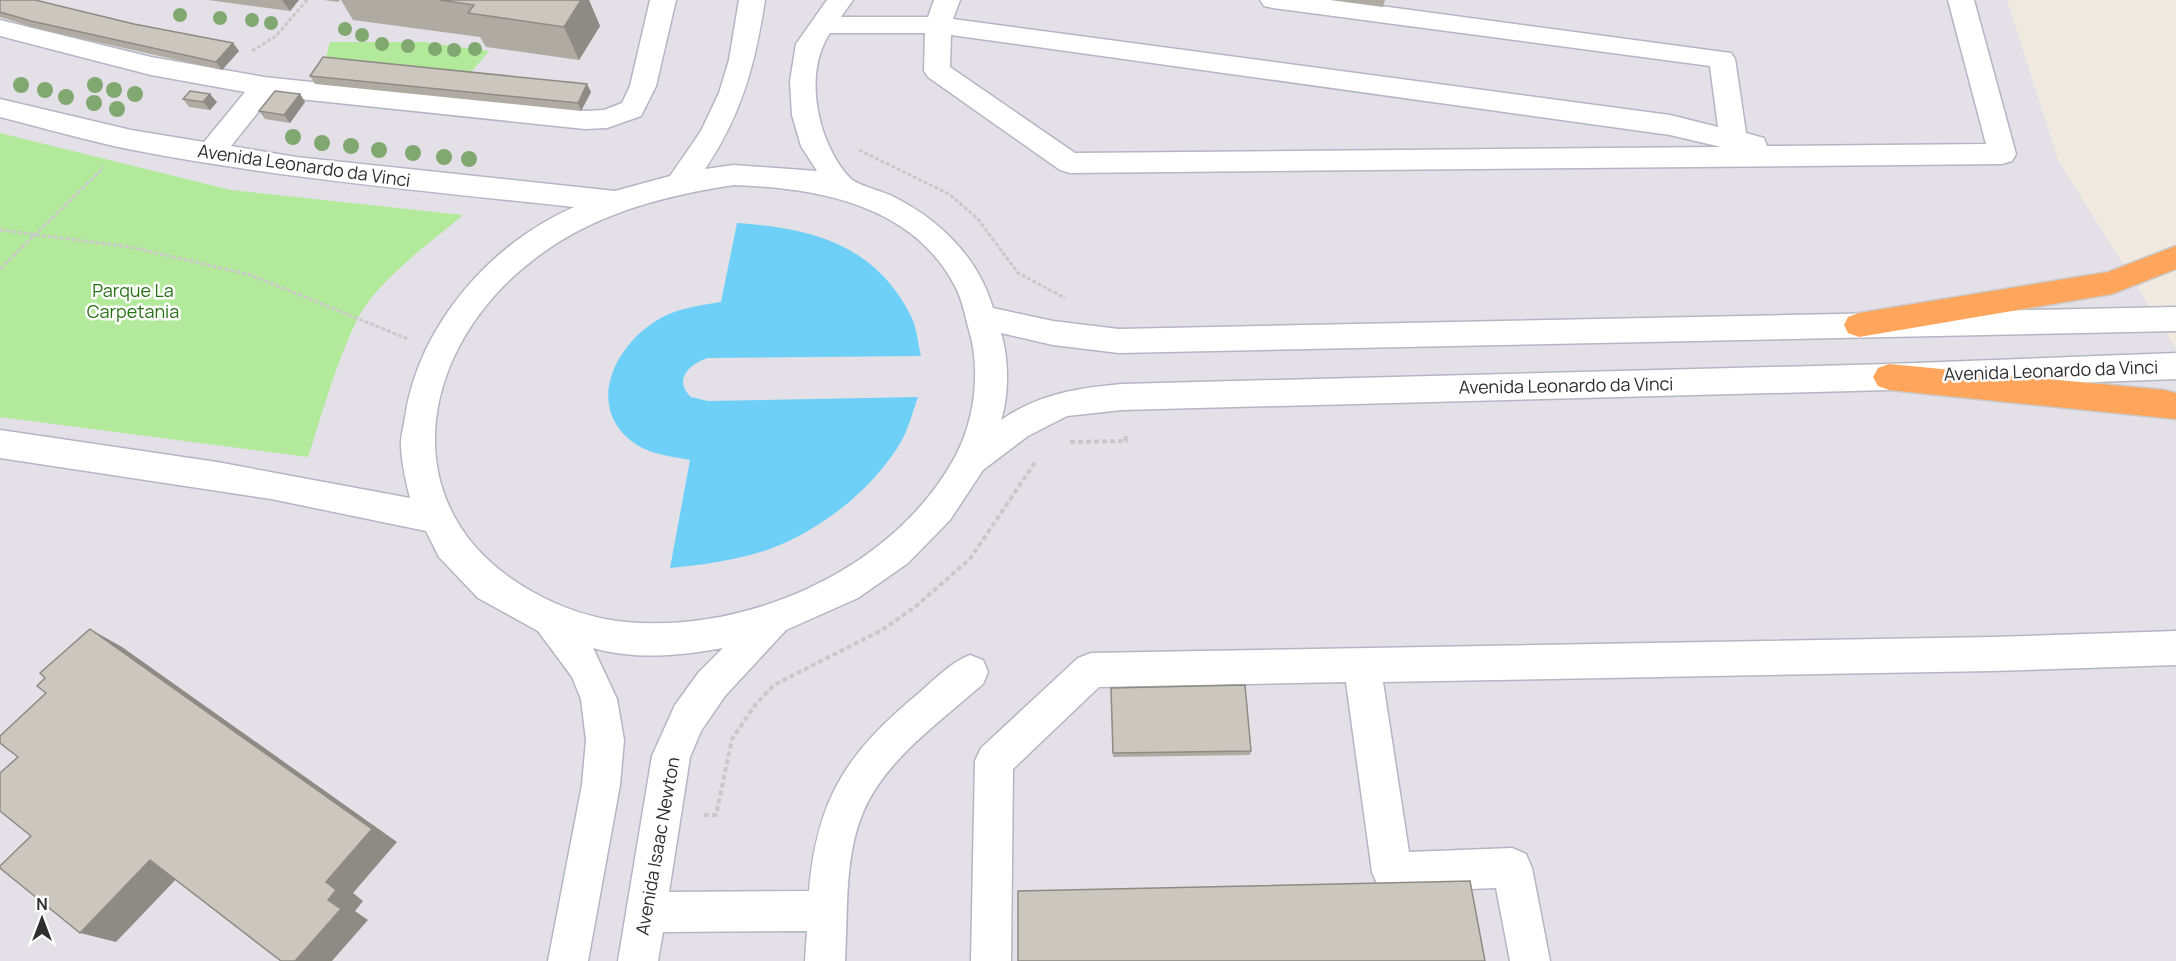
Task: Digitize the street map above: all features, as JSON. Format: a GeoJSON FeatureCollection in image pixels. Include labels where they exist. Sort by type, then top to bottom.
{"type":"FeatureCollection","features":[{"type":"Feature","properties":{"kind":"highway"},"geometry":{"type":"LineString","coordinates":[[1859,326],[2112,283],[2176,257]]}},
{"type":"Feature","properties":{"kind":"highway"},"geometry":{"type":"LineString","coordinates":[[1888,377],[2176,406]]}},
{"type":"Feature","properties":{"kind":"street"},"geometry":{"type":"LineString","coordinates":[[0,28],[151,66],[264,86],[585,120],[607,119],[632,110],[638,99],[663,0]]}},
{"type":"Feature","properties":{"kind":"street"},"geometry":{"type":"LineString","coordinates":[[681,181],[696,161],[724,114],[738,77],[752,0]]}},
{"type":"Feature","properties":{"kind":"street"},"geometry":{"type":"LineString","coordinates":[[840,0],[809,44],[803,81],[805,116],[815,146],[841,187]]}},
{"type":"Feature","properties":{"kind":"street"},"geometry":{"type":"LineString","coordinates":[[1273,0],[1722,59],[1733,139]]}},
{"type":"Feature","properties":{"kind":"street"},"geometry":{"type":"LineString","coordinates":[[942,12],[937,71],[1070,163],[2002,154],[1961,0]]}},
{"type":"Feature","properties":{"kind":"street"},"geometry":{"type":"LineString","coordinates":[[823,25],[942,12],[1670,125],[1733,139],[1789,156]]}},
{"type":"Feature","properties":{"kind":"street"},"geometry":{"type":"LineString","coordinates":[[210,154],[264,86]]}},
{"type":"Feature","properties":{"kind":"street","name":"Avenida Leonardo da Vinci"},"geometry":{"type":"LineString","coordinates":[[0,108],[131,140],[210,154],[296,167],[612,201]]}},
{"type":"Feature","properties":{"kind":"street"},"geometry":{"type":"LineString","coordinates":[[734,175],[789,176],[841,187],[892,208],[932,235],[965,274],[986,318],[993,362],[989,410],[972,460],[942,507],[886,562],[829,598],[772,622],[694,638],[616,637],[551,622],[500,596],[458,559],[432,518],[417,471],[417,418],[431,368],[454,325],[497,274],[550,233],[612,201],[681,181],[734,175]]}},
{"type":"Feature","properties":{"kind":"street"},"geometry":{"type":"LineString","coordinates":[[986,318],[1053,333],[1119,341],[2176,319]]}},
{"type":"Feature","properties":{"kind":"street","name":"Avenida Leonardo da Vinci"},"geometry":{"type":"LineString","coordinates":[[972,460],[1021,423],[1049,410],[1067,403],[1122,397],[1888,377],[2176,366]]}},
{"type":"Feature","properties":{"kind":"street"},"geometry":{"type":"LineString","coordinates":[[0,444],[163,466],[297,489],[432,518]]}},
{"type":"Feature","properties":{"kind":"street"},"geometry":{"type":"LineString","coordinates":[[551,622],[585,666],[599,699],[604,740],[601,785],[568,961]]}},
{"type":"Feature","properties":{"kind":"street","name":"Avenida Isaac Newton"},"geometry":{"type":"LineString","coordinates":[[639,961],[670,756],[688,718],[712,684],[772,622]]}},
{"type":"Feature","properties":{"kind":"street"},"geometry":{"type":"LineString","coordinates":[[991,961],[994,761],[1091,670],[1992,654],[2176,648]]}},
{"type":"Feature","properties":{"kind":"street"},"geometry":{"type":"LineString","coordinates":[[1362,665],[1392,872],[1512,868],[1530,961]]}},
{"type":"Feature","properties":{"kind":"street"},"geometry":{"type":"LineString","coordinates":[[825,961],[836,835],[852,794],[879,754],[970,672]]}},
{"type":"Feature","properties":{"kind":"street"},"geometry":{"type":"LineString","coordinates":[[646,912],[828,910]]}},
{"type":"Feature","properties":{"kind":"path"},"geometry":{"type":"LineString","coordinates":[[851,146],[949,194],[977,218],[1018,273],[1043,288],[1070,299]]}},
{"type":"Feature","properties":{"kind":"path"},"geometry":{"type":"LineString","coordinates":[[0,269],[109,162]]}},
{"type":"Feature","properties":{"kind":"path"},"geometry":{"type":"LineString","coordinates":[[0,230],[130,247],[251,275],[440,352]]}},
{"type":"Feature","properties":{"kind":"path"},"geometry":{"type":"LineString","coordinates":[[1061,444],[1126,441],[1122,397]]}},
{"type":"Feature","properties":{"kind":"path"},"geometry":{"type":"LineString","coordinates":[[661,816],[716,815],[732,739],[755,705],[774,685],[882,630],[915,607],[970,559],[1036,460],[1044,453]]}},
{"type":"Feature","properties":{"kind":"shaded area"},"geometry":{"type":"Polygon","coordinates":[[[0,0],[2007,0],[2058,160],[2176,349],[2176,961],[0,961],[0,0]]]}},
{"type":"Feature","properties":{"kind":"green space"},"geometry":{"type":"Polygon","coordinates":[[[330,42],[424,42],[489,51],[468,76],[325,62],[330,42]]]}},
{"type":"Feature","properties":{"kind":"green space","name":"Parque La Carpetania"},"geometry":{"type":"Polygon","coordinates":[[[0,133],[231,190],[463,215],[391,276],[358,318],[330,387],[308,457],[0,417],[0,133]]]}},
{"type":"Feature","properties":{"kind":"water"},"geometry":{"type":"Polygon","coordinates":[[[737,223],[764,225],[815,236],[838,244],[860,256],[879,272],[896,292],[911,316],[921,356],[708,358],[690,368],[683,379],[683,385],[691,397],[708,401],[918,397],[902,440],[891,458],[862,491],[827,519],[789,541],[758,553],[720,562],[670,568],[690,460],[651,451],[630,440],[616,424],[609,406],[609,388],[614,370],[623,353],[635,337],[651,324],[680,310],[721,302],[737,223]]]}},
{"type":"Feature","properties":{"kind":"building"},"geometry":{"type":"Polygon","coordinates":[[[0,0],[35,0],[134,24],[233,43],[216,62],[31,21],[0,12],[0,0]]]}},
{"type":"Feature","properties":{"kind":"building"},"geometry":{"type":"Polygon","coordinates":[[[440,0],[581,0],[564,27],[468,13],[474,5],[440,0]]]}},
{"type":"Feature","properties":{"kind":"building"},"geometry":{"type":"Polygon","coordinates":[[[323,57],[587,84],[578,103],[310,76],[323,57]]]}},
{"type":"Feature","properties":{"kind":"building"},"geometry":{"type":"Polygon","coordinates":[[[190,91],[210,94],[203,102],[183,99],[190,91]]]}},
{"type":"Feature","properties":{"kind":"building"},"geometry":{"type":"Polygon","coordinates":[[[275,91],[300,94],[284,115],[259,111],[275,91]]]}},
{"type":"Feature","properties":{"kind":"building"},"geometry":{"type":"Polygon","coordinates":[[[90,629],[372,829],[326,882],[336,890],[328,900],[341,909],[295,961],[281,961],[150,860],[80,933],[0,868],[31,836],[0,811],[0,773],[18,757],[0,743],[0,736],[46,693],[37,686],[45,678],[40,673],[90,629]]]}},
{"type":"Feature","properties":{"kind":"building"},"geometry":{"type":"Polygon","coordinates":[[[1245,685],[1251,751],[1113,753],[1111,688],[1245,685]]]}},
{"type":"Feature","properties":{"kind":"building"},"geometry":{"type":"Polygon","coordinates":[[[1470,881],[1485,961],[1018,961],[1018,891],[1470,881]]]}}]}
